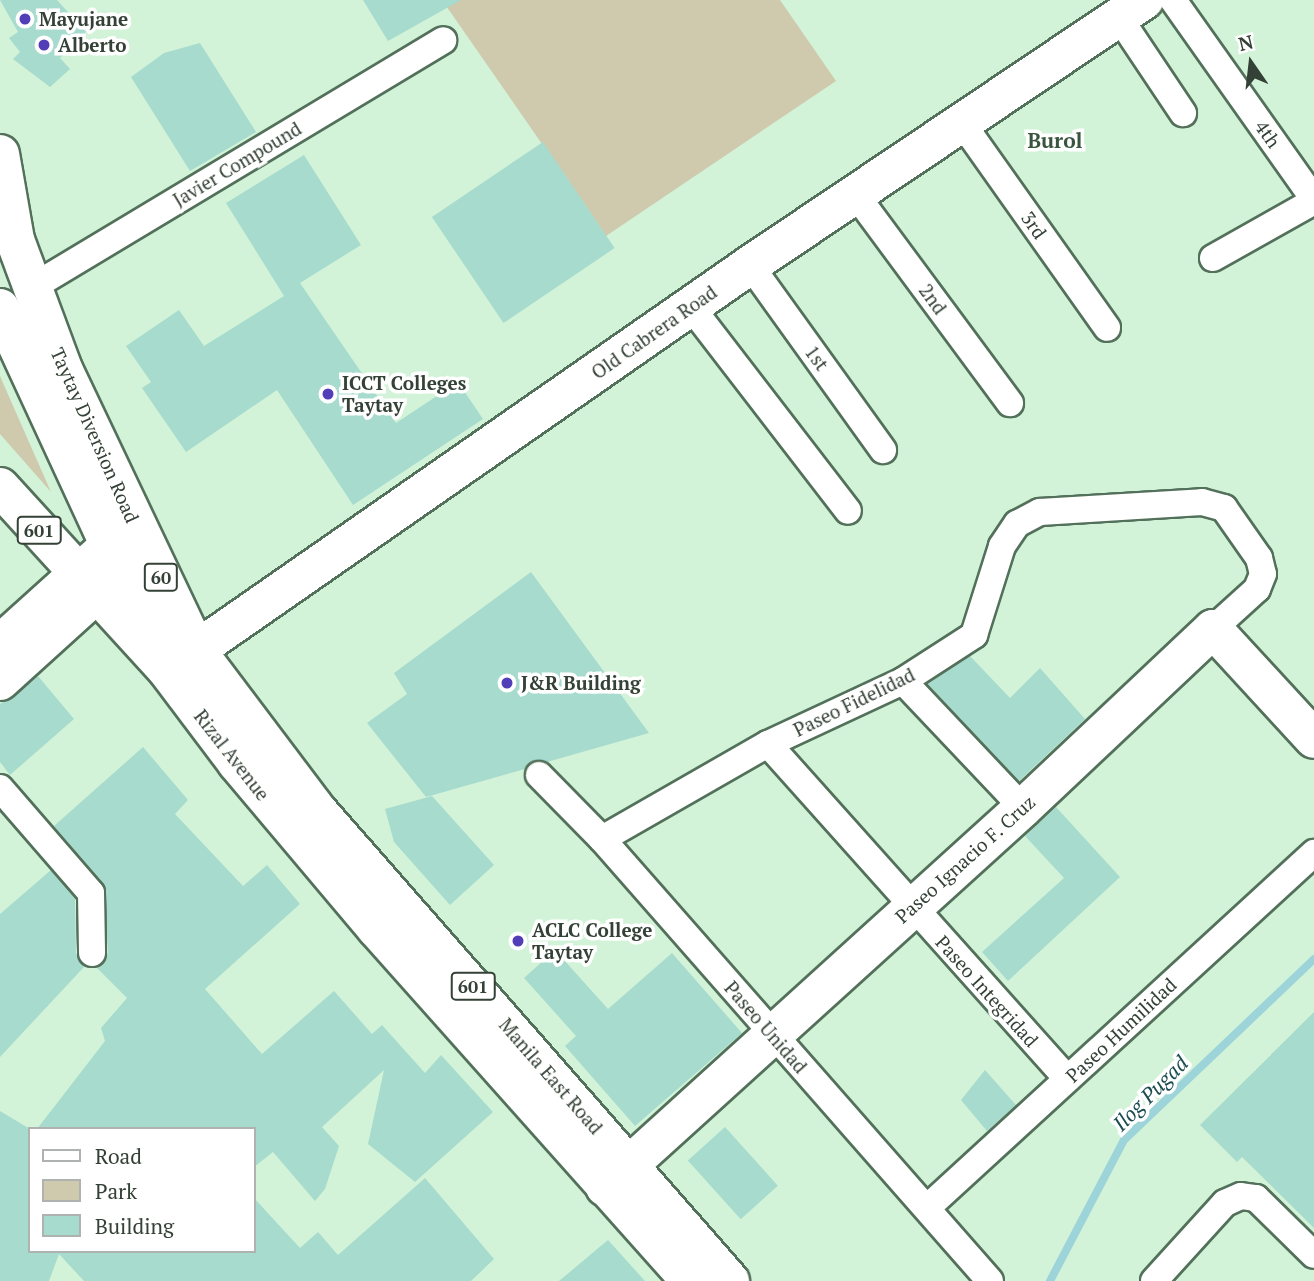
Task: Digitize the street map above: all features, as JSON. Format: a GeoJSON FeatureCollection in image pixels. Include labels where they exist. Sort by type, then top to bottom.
{"type":"FeatureCollection","features":[{"type":"Feature","properties":{"kind":"main road","name":"Old Cabrera Road"},"geometry":{"type":"LineString","coordinates":[[182,660],[750,265],[1131,8]]}},
{"type":"Feature","properties":{"kind":"main road","name":"Taytay Diversion Road"},"geometry":{"type":"LineString","coordinates":[[2,178],[16,298],[71,429],[182,660]]}},
{"type":"Feature","properties":{"kind":"main road","name":"Taytay Diversion Road"},"geometry":{"type":"LineString","coordinates":[[71,429],[110,545],[182,660],[230,699]]}},
{"type":"Feature","properties":{"kind":"main road","name":"Rizal Avenue"},"geometry":{"type":"LineString","coordinates":[[0,487],[87,584],[182,660],[244,772],[463,1026]]}},
{"type":"Feature","properties":{"kind":"main road"},"geometry":{"type":"LineString","coordinates":[[0,681],[87,584],[110,545]]}},
{"type":"Feature","properties":{"kind":"main road"},"geometry":{"type":"LineString","coordinates":[[0,644],[87,584]]}},
{"type":"Feature","properties":{"kind":"main road"},"geometry":{"type":"LineString","coordinates":[[1213,629],[1314,739]]}},
{"type":"Feature","properties":{"kind":"main road","name":"Paseo Ignacio F. Cruz"},"geometry":{"type":"LineString","coordinates":[[617,1177],[771,1034],[1023,808],[1213,629]]}},
{"type":"Feature","properties":{"kind":"main road","name":"Rizal Avenue"},"geometry":{"type":"LineString","coordinates":[[230,699],[316,809]]}},
{"type":"Feature","properties":{"kind":"main road","name":"Manila East Road"},"geometry":{"type":"LineString","coordinates":[[316,809],[617,1177],[691,1281]]}},
{"type":"Feature","properties":{"kind":"main road","name":"Manila East Road"},"geometry":{"type":"LineString","coordinates":[[463,1026],[617,1177],[730,1281]]}},
{"type":"Feature","properties":{"kind":"street","name":"4th"},"geometry":{"type":"LineString","coordinates":[[1173,0],[1314,200]]}},
{"type":"Feature","properties":{"kind":"street"},"geometry":{"type":"LineString","coordinates":[[1131,8],[1183,113]]}},
{"type":"Feature","properties":{"kind":"street","name":"Javier Compound"},"geometry":{"type":"LineString","coordinates":[[16,298],[443,40]]}},
{"type":"Feature","properties":{"kind":"street","name":"3rd"},"geometry":{"type":"LineString","coordinates":[[962,122],[1107,327]]}},
{"type":"Feature","properties":{"kind":"street","name":"2nd"},"geometry":{"type":"LineString","coordinates":[[856,195],[1010,403]]}},
{"type":"Feature","properties":{"kind":"street"},"geometry":{"type":"LineString","coordinates":[[1213,258],[1314,200]]}},
{"type":"Feature","properties":{"kind":"street","name":"1st"},"geometry":{"type":"LineString","coordinates":[[750,265],[883,450]]}},
{"type":"Feature","properties":{"kind":"street"},"geometry":{"type":"LineString","coordinates":[[691,307],[848,512]]}},
{"type":"Feature","properties":{"kind":"street","name":"Paseo Fidelidad"},"geometry":{"type":"LineString","coordinates":[[602,839],[768,744],[903,681],[974,635],[1002,546],[1017,524],[1040,512],[1202,502],[1224,508],[1259,558],[1263,574],[1257,589],[1213,629]]}},
{"type":"Feature","properties":{"kind":"street"},"geometry":{"type":"LineString","coordinates":[[903,681],[1023,808]]}},
{"type":"Feature","properties":{"kind":"street","name":"Paseo Integridad"},"geometry":{"type":"LineString","coordinates":[[768,744],[911,907],[1068,1079]]}},
{"type":"Feature","properties":{"kind":"street","name":"Paseo Unidad"},"geometry":{"type":"LineString","coordinates":[[539,775],[602,839],[771,1034],[928,1207],[990,1281]]}},
{"type":"Feature","properties":{"kind":"street"},"geometry":{"type":"LineString","coordinates":[[0,788],[90,893],[92,953]]}},
{"type":"Feature","properties":{"kind":"street","name":"Paseo Humilidad"},"geometry":{"type":"LineString","coordinates":[[928,1207],[1314,853]]}},
{"type":"Feature","properties":{"kind":"street"},"geometry":{"type":"LineString","coordinates":[[1154,1281],[1226,1203],[1241,1196],[1256,1198],[1314,1255]]}},
{"type":"Feature","properties":{"kind":"green space"},"geometry":{"type":"Polygon","coordinates":[[[442,0],[780,0],[836,81],[606,236],[442,0]]]}},
{"type":"Feature","properties":{"kind":"green space"},"geometry":{"type":"Polygon","coordinates":[[[0,376],[3,383],[51,492],[0,434],[0,376]]]}},
{"type":"Feature","properties":{"kind":"building","name":"Alberto"},"geometry":{"type":"Polygon","coordinates":[[[0,0],[57,0],[86,32],[60,58],[70,69],[50,87],[13,59],[20,52],[9,38],[18,32],[0,0]]]}},
{"type":"Feature","properties":{"kind":"building"},"geometry":{"type":"Polygon","coordinates":[[[363,0],[461,0],[388,41],[363,0]]]}},
{"type":"Feature","properties":{"kind":"building"},"geometry":{"type":"Polygon","coordinates":[[[200,43],[256,132],[190,171],[131,77],[164,53],[200,43]]]}},
{"type":"Feature","properties":{"kind":"building"},"geometry":{"type":"Polygon","coordinates":[[[543,142],[615,248],[503,323],[432,217],[543,142]]]}},
{"type":"Feature","properties":{"kind":"building"},"geometry":{"type":"Polygon","coordinates":[[[304,155],[361,245],[300,283],[396,423],[458,382],[483,419],[353,505],[277,390],[186,452],[142,388],[151,382],[126,346],[179,310],[204,346],[284,296],[226,203],[304,155]]]}},
{"type":"Feature","properties":{"kind":"building","name":"J&R Building"},"geometry":{"type":"Polygon","coordinates":[[[531,572],[649,733],[547,762],[534,760],[525,769],[426,797],[367,723],[407,694],[394,673],[531,572]]]}},
{"type":"Feature","properties":{"kind":"building"},"geometry":{"type":"Polygon","coordinates":[[[970,656],[1010,698],[1040,668],[1085,719],[1019,781],[927,684],[970,656]]]}},
{"type":"Feature","properties":{"kind":"building"},"geometry":{"type":"Polygon","coordinates":[[[38,676],[74,719],[10,775],[0,762],[0,704],[38,676]]]}},
{"type":"Feature","properties":{"kind":"building"},"geometry":{"type":"Polygon","coordinates":[[[143,747],[188,800],[175,814],[243,886],[267,865],[300,904],[205,989],[262,1054],[334,991],[372,1034],[382,1025],[425,1073],[441,1055],[493,1112],[415,1182],[368,1144],[384,1070],[322,1127],[339,1146],[325,1189],[315,1201],[273,1152],[256,1165],[256,1127],[39,1127],[105,1041],[101,1028],[127,998],[97,968],[108,953],[103,883],[54,826],[143,747]]]}},
{"type":"Feature","properties":{"kind":"building"},"geometry":{"type":"Polygon","coordinates":[[[432,796],[494,865],[450,905],[394,842],[385,809],[432,796]]]}},
{"type":"Feature","properties":{"kind":"building"},"geometry":{"type":"Polygon","coordinates":[[[1056,807],[1120,877],[1008,981],[982,952],[1064,878],[1025,836],[1056,807]]]}},
{"type":"Feature","properties":{"kind":"building"},"geometry":{"type":"Polygon","coordinates":[[[51,870],[75,899],[76,953],[84,967],[0,1057],[0,914],[51,870]]]}},
{"type":"Feature","properties":{"kind":"building"},"geometry":{"type":"Polygon","coordinates":[[[555,950],[608,1009],[672,953],[742,1033],[635,1126],[565,1046],[576,1036],[524,978],[555,950]]]}},
{"type":"Feature","properties":{"kind":"building"},"geometry":{"type":"Polygon","coordinates":[[[1314,1012],[1314,1228],[1242,1157],[1237,1162],[1200,1125],[1314,1012]]]}},
{"type":"Feature","properties":{"kind":"building"},"geometry":{"type":"Polygon","coordinates":[[[985,1070],[1016,1105],[987,1131],[961,1100],[985,1070]]]}},
{"type":"Feature","properties":{"kind":"building"},"geometry":{"type":"Polygon","coordinates":[[[0,1111],[28,1128],[28,1253],[256,1253],[256,1200],[300,1248],[318,1232],[338,1255],[425,1178],[494,1259],[471,1281],[84,1281],[59,1254],[49,1281],[0,1281],[0,1111]]]}},
{"type":"Feature","properties":{"kind":"building"},"geometry":{"type":"Polygon","coordinates":[[[725,1127],[778,1186],[741,1219],[688,1160],[725,1127]]]}},
{"type":"Feature","properties":{"kind":"building"},"geometry":{"type":"Polygon","coordinates":[[[608,1240],[645,1281],[559,1281],[608,1240]]]}},
{"type":"Feature","properties":{"kind":"waterway","name":"Ilog Pugad"},"geometry":{"type":"LineString","coordinates":[[1050,1281],[1124,1140],[1314,959]]}},
{"type":"Feature","properties":{"kind":"place","name":"Mayujane"},"geometry":{"type":"Point","coordinates":[25,19]}},
{"type":"Feature","properties":{"kind":"place","name":"Alberto"},"geometry":{"type":"Point","coordinates":[44,45]}},
{"type":"Feature","properties":{"kind":"place","name":"ICCT Colleges Taytay"},"geometry":{"type":"Point","coordinates":[328,394]}},
{"type":"Feature","properties":{"kind":"place","name":"J&R Building"},"geometry":{"type":"Point","coordinates":[507,683]}},
{"type":"Feature","properties":{"kind":"place","name":"ACLC College Taytay"},"geometry":{"type":"Point","coordinates":[518,941]}},
{"type":"Feature","properties":{"kind":"district","name":"Burol"},"geometry":{"type":"Point","coordinates":[1055,140]}}]}
